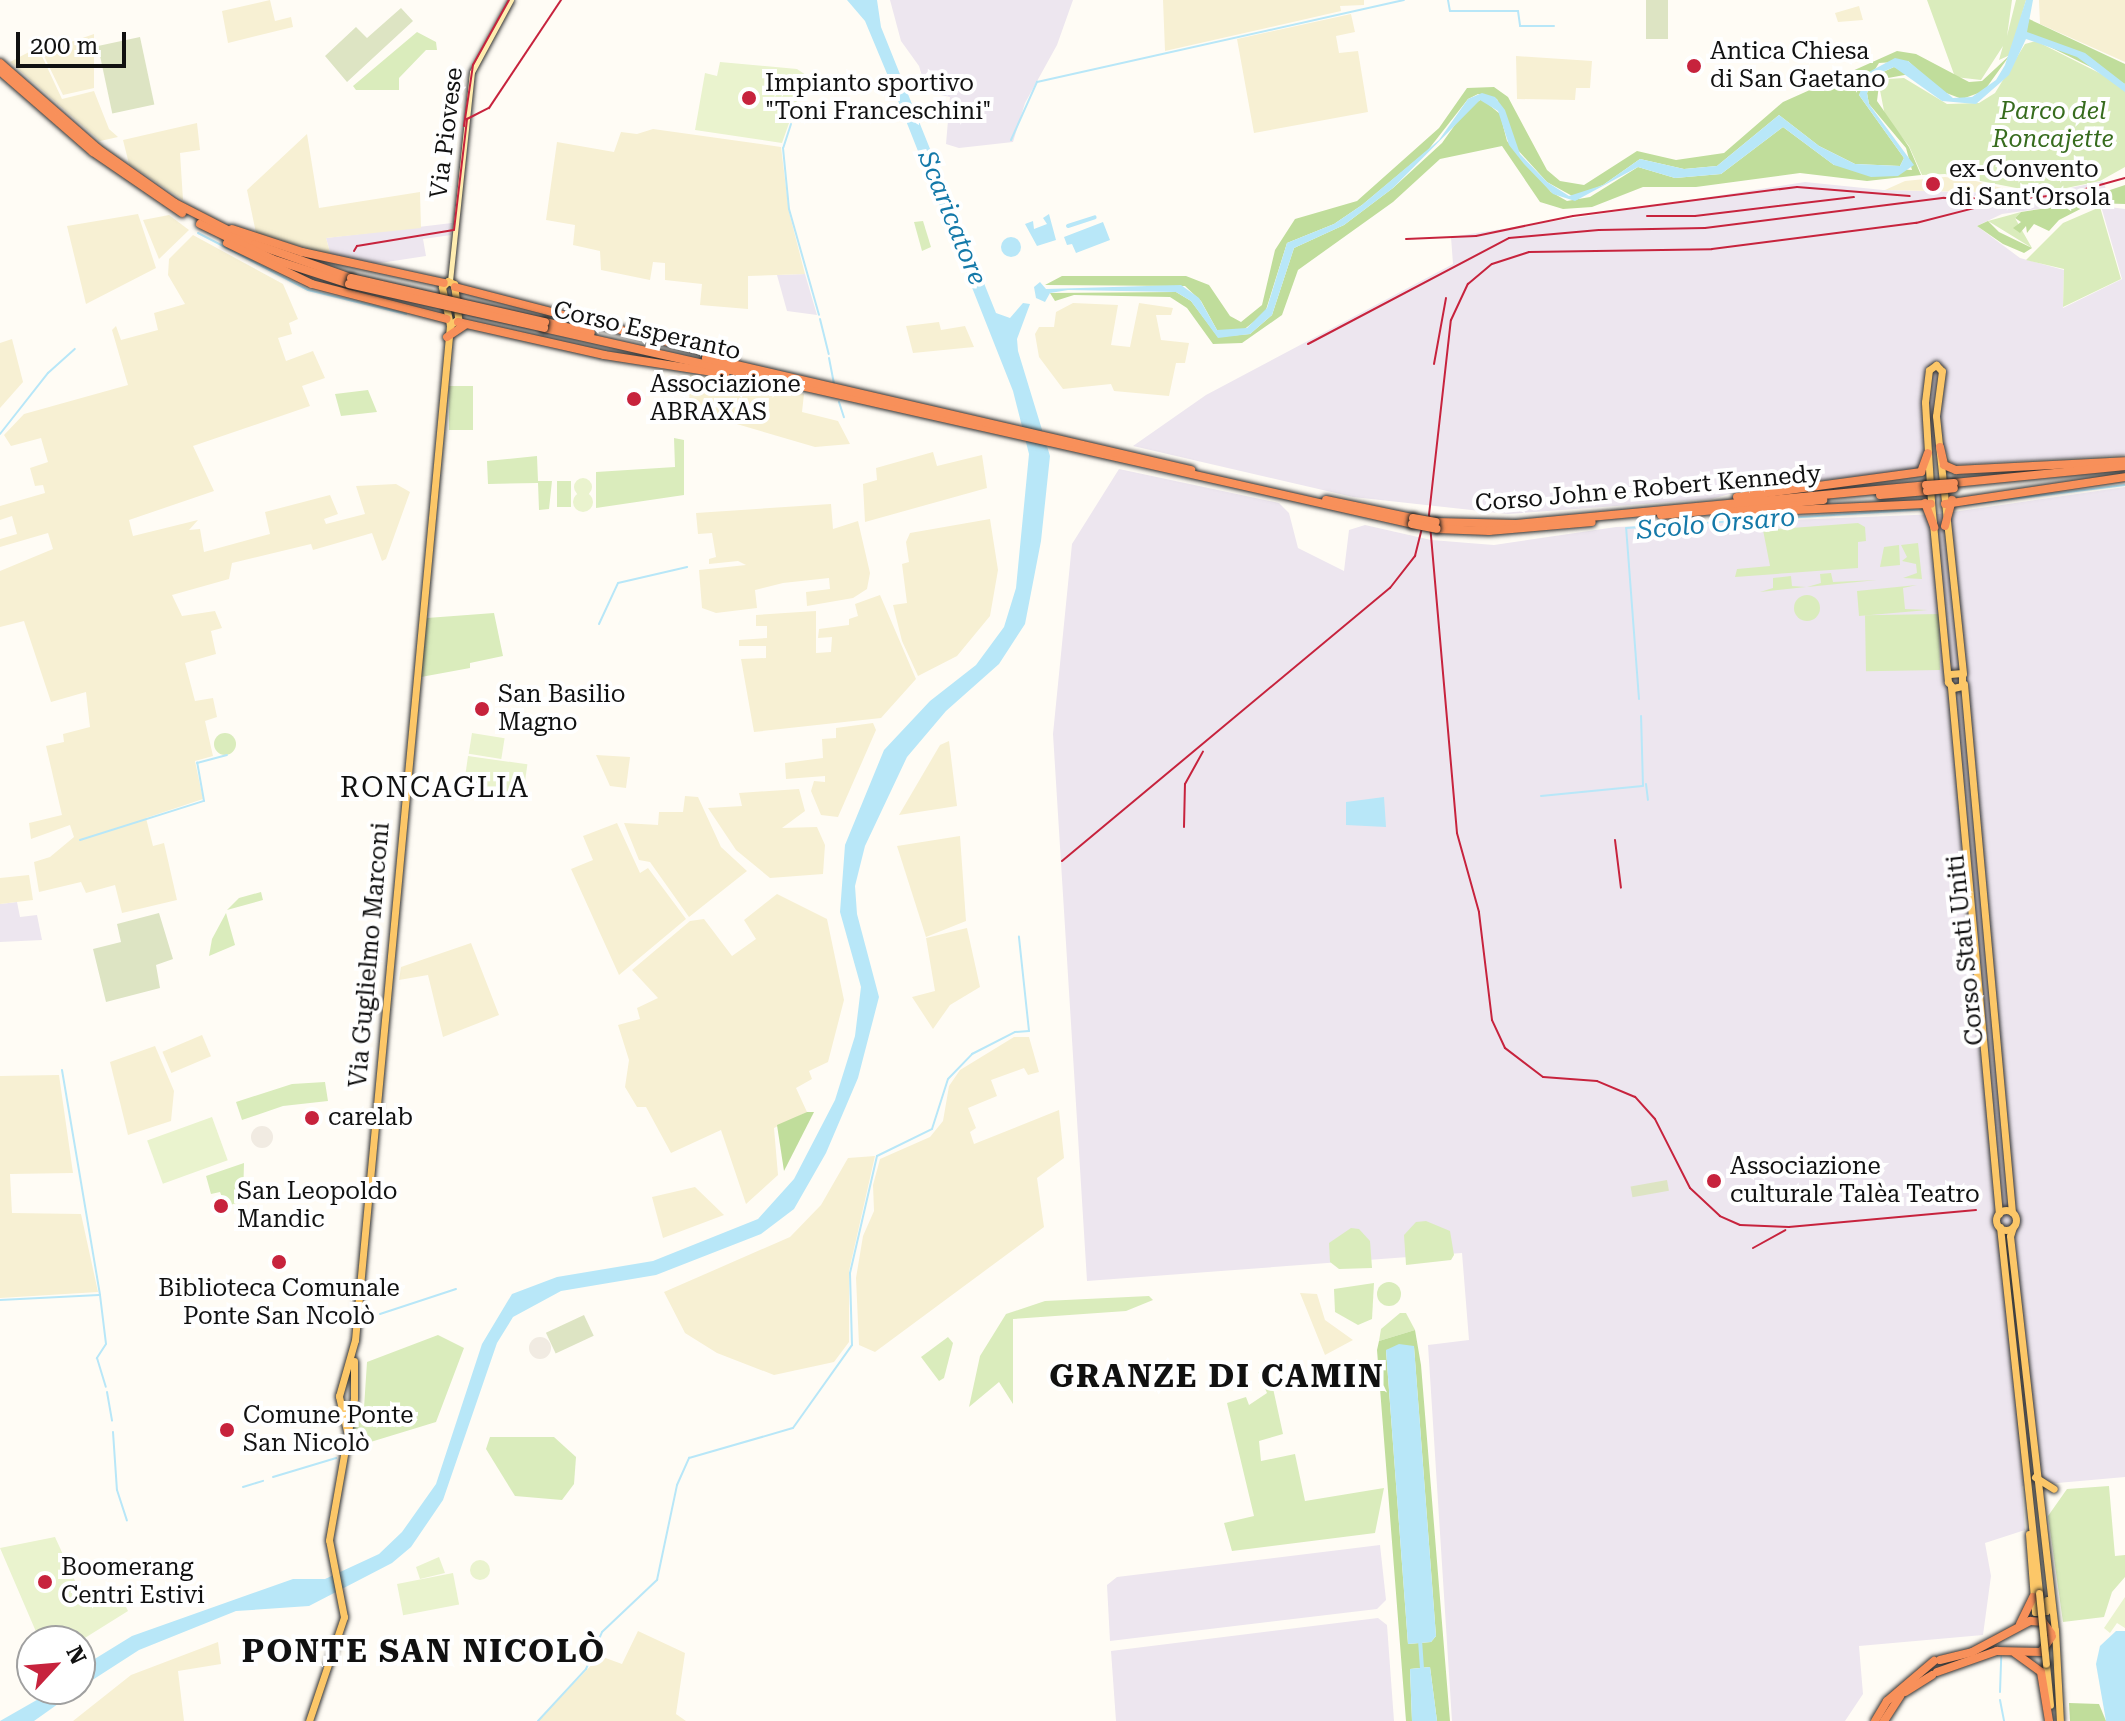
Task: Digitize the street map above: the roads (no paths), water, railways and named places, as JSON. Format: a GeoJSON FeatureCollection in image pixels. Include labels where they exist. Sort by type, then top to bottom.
{"type":"FeatureCollection","features":[{"type":"Feature","properties":{"kind":"highway"},"geometry":{"type":"LineString","coordinates":[[0,63],[97,148],[174,205],[288,248],[610,324],[794,381]]}},
{"type":"Feature","properties":{"kind":"highway"},"geometry":{"type":"LineString","coordinates":[[0,71],[93,152],[293,278],[455,323],[604,355],[794,381]]}},
{"type":"Feature","properties":{"kind":"highway","name":"Corso Esperanto"},"geometry":{"type":"LineString","coordinates":[[174,205],[304,268],[1020,433]]}},
{"type":"Feature","properties":{"kind":"highway"},"geometry":{"type":"LineString","coordinates":[[447,337],[455,323]]}},
{"type":"Feature","properties":{"kind":"highway","name":"Corso John e Robert Kennedy"},"geometry":{"type":"LineString","coordinates":[[1020,433],[1370,513],[1437,525],[1489,528],[1939,497],[1954,485],[2125,469]]}},
{"type":"Feature","properties":{"kind":"highway"},"geometry":{"type":"LineString","coordinates":[[1940,447],[1944,465],[1952,469],[2125,469]]}},
{"type":"Feature","properties":{"kind":"highway"},"geometry":{"type":"LineString","coordinates":[[1696,505],[1921,472],[1928,453]]}},
{"type":"Feature","properties":{"kind":"highway"},"geometry":{"type":"LineString","coordinates":[[1945,526],[1939,497],[2125,469]]}},
{"type":"Feature","properties":{"kind":"highway","name":"Corso John e Robert Kennedy"},"geometry":{"type":"LineString","coordinates":[[1516,526],[1696,505],[1939,497]]}},
{"type":"Feature","properties":{"kind":"highway"},"geometry":{"type":"LineString","coordinates":[[1681,513],[1930,504],[1934,527]]}},
{"type":"Feature","properties":{"kind":"highway"},"geometry":{"type":"LineString","coordinates":[[2010,1632],[2025,1620],[2036,1595]]}},
{"type":"Feature","properties":{"kind":"highway"},"geometry":{"type":"LineString","coordinates":[[1875,1721],[1884,1706],[1904,1690],[1935,1674],[1982,1655],[2006,1650],[2038,1653],[2052,1635],[2036,1620],[1972,1652],[1937,1660],[1919,1668],[1904,1690],[1884,1721]]}},
{"type":"Feature","properties":{"kind":"highway"},"geometry":{"type":"LineString","coordinates":[[1982,1655],[2018,1654],[2033,1663],[2045,1683],[2054,1721]]}},
{"type":"Feature","properties":{"kind":"highway"},"geometry":{"type":"LineString","coordinates":[[1868,1721],[1904,1690]]}},
{"type":"Feature","properties":{"kind":"main road","name":"Via Piovese"},"geometry":{"type":"LineString","coordinates":[[455,323],[449,284],[472,72],[511,0]]}},
{"type":"Feature","properties":{"kind":"main road","name":"Via Guglielmo Marconi"},"geometry":{"type":"LineString","coordinates":[[309,1721],[342,1625],[342,1605],[330,1534],[353,1396],[354,1350],[447,337],[455,323]]}},
{"type":"Feature","properties":{"kind":"main road"},"geometry":{"type":"LineString","coordinates":[[1936,365],[1942,371],[1936,404],[1940,447],[1939,497],[1928,453],[1926,391],[1929,370],[1936,365]]}},
{"type":"Feature","properties":{"kind":"main road"},"geometry":{"type":"LineString","coordinates":[[1930,504],[1939,497]]}},
{"type":"Feature","properties":{"kind":"main road"},"geometry":{"type":"LineString","coordinates":[[1930,504],[1939,497]]}},
{"type":"Feature","properties":{"kind":"main road"},"geometry":{"type":"LineString","coordinates":[[1934,527],[1950,674],[1963,674],[1945,526]]}},
{"type":"Feature","properties":{"kind":"main road","name":"Corso Stati Uniti"},"geometry":{"type":"LineString","coordinates":[[1950,674],[2000,1227]]}},
{"type":"Feature","properties":{"kind":"main road","name":"Corso Stati Uniti"},"geometry":{"type":"LineString","coordinates":[[1963,674],[2013,1227]]}},
{"type":"Feature","properties":{"kind":"main road"},"geometry":{"type":"LineString","coordinates":[[1951,687],[1964,684]]}},
{"type":"Feature","properties":{"kind":"main road"},"geometry":{"type":"LineString","coordinates":[[1999,1214],[2012,1212]]}},
{"type":"Feature","properties":{"kind":"main road"},"geometry":{"type":"LineString","coordinates":[[2000,1227],[2013,1227],[2010,1236],[2052,1635],[2054,1721],[2036,1595],[2000,1227]]}},
{"type":"Feature","properties":{"kind":"main road","name":"Via Guglielmo Marconi"},"geometry":{"type":"LineString","coordinates":[[347,1431],[341,1402],[342,1390],[354,1350]]}},
{"type":"Feature","properties":{"kind":"main road"},"geometry":{"type":"LineString","coordinates":[[342,1390],[353,1396]]}},
{"type":"Feature","properties":{"kind":"main road"},"geometry":{"type":"LineString","coordinates":[[341,1402],[353,1396]]}},
{"type":"Feature","properties":{"kind":"main road"},"geometry":{"type":"LineString","coordinates":[[2034,1476],[2054,1489],[2038,1503]]}},
{"type":"Feature","properties":{"kind":"main road"},"geometry":{"type":"LineString","coordinates":[[2035,1489],[2056,1650],[2054,1721]]}},
{"type":"Feature","properties":{"kind":"main road"},"geometry":{"type":"LineString","coordinates":[[2036,1595],[2035,1612],[2046,1611],[2045,1579]]}},
{"type":"Feature","properties":{"kind":"water","name":"Scaricatore"},"geometry":{"type":"Polygon","coordinates":[[[847,0],[877,0],[881,27],[996,313],[1010,318],[1023,303],[1030,304],[1017,339],[1018,351],[1050,456],[1041,541],[1025,624],[999,664],[946,711],[907,757],[865,846],[855,886],[857,914],[879,997],[858,1078],[826,1153],[794,1209],[761,1234],[656,1275],[561,1291],[513,1317],[497,1343],[443,1500],[411,1547],[392,1563],[309,1606],[236,1611],[139,1650],[96,1678],[96,1658],[132,1636],[293,1579],[325,1579],[379,1554],[402,1532],[436,1484],[482,1344],[512,1294],[557,1277],[653,1261],[758,1219],[794,1179],[835,1100],[855,1036],[861,987],[840,912],[845,845],[884,750],[930,701],[976,665],[1004,627],[1016,588],[1029,454],[1013,391],[865,21],[847,0]]]}},
{"type":"Feature","properties":{"kind":"water"},"geometry":{"type":"Polygon","coordinates":[[[2026,0],[2033,0],[2027,32],[2085,53],[2125,84],[2125,92],[2077,57],[2026,39],[2009,75],[1976,104],[1942,101],[1894,67],[1878,74],[1867,93],[1869,104],[1914,165],[1898,176],[1871,177],[1834,165],[1783,127],[1721,174],[1675,178],[1638,167],[1575,201],[1553,194],[1524,164],[1509,145],[1498,111],[1480,100],[1393,188],[1344,225],[1294,248],[1272,315],[1250,334],[1218,338],[1191,301],[1176,292],[1068,290],[1050,293],[1045,302],[1036,298],[1034,287],[1040,282],[1046,289],[1181,285],[1199,298],[1217,330],[1247,328],[1267,308],[1287,243],[1334,224],[1362,205],[1439,140],[1468,99],[1482,93],[1495,97],[1505,110],[1520,154],[1547,182],[1569,196],[1603,185],[1640,159],[1684,169],[1717,166],[1779,115],[1819,146],[1855,164],[1900,166],[1904,158],[1859,95],[1867,73],[1895,58],[1908,61],[1953,98],[1972,97],[1996,80],[2005,65],[2026,0]]]}},
{"type":"Feature","properties":{"kind":"water"},"geometry":{"type":"Polygon","coordinates":[[[1049,214],[1056,240],[1037,246],[1025,224],[1033,221],[1034,229],[1047,224],[1043,218],[1049,214]]]}},
{"type":"Feature","properties":{"kind":"water"},"geometry":{"type":"Polygon","coordinates":[[[1103,222],[1110,240],[1076,253],[1072,244],[1067,245],[1064,237],[1103,222]]]}},
{"type":"Feature","properties":{"kind":"water"},"geometry":{"type":"Polygon","coordinates":[[[1011,237],[1018,240],[1021,247],[1018,254],[1011,257],[1004,254],[1001,247],[1004,240],[1011,237]]]}},
{"type":"Feature","properties":{"kind":"water"},"geometry":{"type":"Polygon","coordinates":[[[1384,797],[1386,827],[1346,825],[1346,802],[1384,797]]]}},
{"type":"Feature","properties":{"kind":"water"},"geometry":{"type":"Polygon","coordinates":[[[1399,1344],[1414,1346],[1436,1636],[1431,1642],[1408,1644],[1386,1350],[1399,1344]]]}},
{"type":"Feature","properties":{"kind":"water"},"geometry":{"type":"Polygon","coordinates":[[[2116,1631],[2125,1631],[2125,1721],[2106,1721],[2096,1664],[2100,1646],[2116,1631]]]}},
{"type":"Feature","properties":{"kind":"water"},"geometry":{"type":"Polygon","coordinates":[[[1430,1667],[1437,1721],[1412,1721],[1410,1669],[1430,1667]]]}},
{"type":"Feature","properties":{"kind":"water"},"geometry":{"type":"Polygon","coordinates":[[[28,1705],[56,1705],[34,1721],[0,1721],[28,1705]]]}},
{"type":"Feature","properties":{"kind":"waterway"},"geometry":{"type":"LineString","coordinates":[[1011,140],[1037,82],[1404,0]]}},
{"type":"Feature","properties":{"kind":"waterway"},"geometry":{"type":"LineString","coordinates":[[1448,0],[1450,11],[1518,11],[1520,26],[1554,26]]}},
{"type":"Feature","properties":{"kind":"waterway"},"geometry":{"type":"LineString","coordinates":[[791,124],[783,148],[789,209],[819,315]]}},
{"type":"Feature","properties":{"kind":"waterway"},"geometry":{"type":"LineString","coordinates":[[1068,226],[1095,217]]}},
{"type":"Feature","properties":{"kind":"waterway"},"geometry":{"type":"LineString","coordinates":[[198,233],[308,290],[406,314]]}},
{"type":"Feature","properties":{"kind":"waterway"},"geometry":{"type":"LineString","coordinates":[[820,319],[829,354]]}},
{"type":"Feature","properties":{"kind":"waterway"},"geometry":{"type":"LineString","coordinates":[[0,434],[48,373],[75,349]]}},
{"type":"Feature","properties":{"kind":"waterway"},"geometry":{"type":"LineString","coordinates":[[829,358],[834,384]]}},
{"type":"Feature","properties":{"kind":"waterway"},"geometry":{"type":"LineString","coordinates":[[839,402],[844,417]]}},
{"type":"Feature","properties":{"kind":"waterway","name":"Scolo Orsaro"},"geometry":{"type":"LineString","coordinates":[[1964,505],[2125,485]]}},
{"type":"Feature","properties":{"kind":"waterway","name":"Scolo Orsaro"},"geometry":{"type":"LineString","coordinates":[[1639,699],[1626,528],[1924,509]]}},
{"type":"Feature","properties":{"kind":"waterway"},"geometry":{"type":"LineString","coordinates":[[599,624],[618,583],[687,567]]}},
{"type":"Feature","properties":{"kind":"waterway","name":"Scolo Orsaro"},"geometry":{"type":"LineString","coordinates":[[1541,796],[1643,786],[1641,716]]}},
{"type":"Feature","properties":{"kind":"waterway"},"geometry":{"type":"LineString","coordinates":[[80,840],[204,801],[197,763],[227,755]]}},
{"type":"Feature","properties":{"kind":"waterway"},"geometry":{"type":"LineString","coordinates":[[1646,784],[1648,800]]}},
{"type":"Feature","properties":{"kind":"waterway","name":"Scolo Orsaro"},"geometry":{"type":"LineString","coordinates":[[538,1721],[586,1669],[602,1632],[657,1580],[677,1485],[689,1458],[793,1428],[852,1345],[850,1273],[877,1156],[932,1129],[948,1079],[972,1054],[1015,1032],[1029,1031],[1019,937]]}},
{"type":"Feature","properties":{"kind":"waterway"},"geometry":{"type":"LineString","coordinates":[[62,1070],[100,1295],[106,1344],[97,1358],[106,1387]]}},
{"type":"Feature","properties":{"kind":"waterway"},"geometry":{"type":"LineString","coordinates":[[380,1314],[456,1289]]}},
{"type":"Feature","properties":{"kind":"waterway"},"geometry":{"type":"LineString","coordinates":[[0,1300],[99,1295]]}},
{"type":"Feature","properties":{"kind":"waterway"},"geometry":{"type":"LineString","coordinates":[[107,1392],[112,1421]]}},
{"type":"Feature","properties":{"kind":"waterway"},"geometry":{"type":"LineString","coordinates":[[113,1432],[117,1490],[127,1520]]}},
{"type":"Feature","properties":{"kind":"waterway"},"geometry":{"type":"LineString","coordinates":[[273,1477],[336,1458]]}},
{"type":"Feature","properties":{"kind":"waterway"},"geometry":{"type":"LineString","coordinates":[[243,1487],[263,1481]]}},
{"type":"Feature","properties":{"kind":"waterway"},"geometry":{"type":"LineString","coordinates":[[1420,1640],[1422,1671]]}},
{"type":"Feature","properties":{"kind":"waterway"},"geometry":{"type":"LineString","coordinates":[[2000,1692],[2001,1657]]}},
{"type":"Feature","properties":{"kind":"waterway"},"geometry":{"type":"LineString","coordinates":[[2000,1700],[2004,1721]]}},
{"type":"Feature","properties":{"kind":"tram line"},"geometry":{"type":"LineString","coordinates":[[464,126],[473,65],[509,0]]}},
{"type":"Feature","properties":{"kind":"tram line"},"geometry":{"type":"LineString","coordinates":[[354,251],[357,246],[454,230],[467,119],[489,108],[561,0]]}},
{"type":"Feature","properties":{"kind":"railway"},"geometry":{"type":"LineString","coordinates":[[1984,204],[2071,193],[2125,178]]}},
{"type":"Feature","properties":{"kind":"railway"},"geometry":{"type":"LineString","coordinates":[[1406,239],[1476,236],[1573,216],[1797,187],[1910,196]]}},
{"type":"Feature","properties":{"kind":"railway"},"geometry":{"type":"LineString","coordinates":[[1647,216],[1695,216],[1854,197]]}},
{"type":"Feature","properties":{"kind":"railway"},"geometry":{"type":"LineString","coordinates":[[1308,344],[1509,238],[1599,230],[1705,228],[1944,198],[1987,198]]}},
{"type":"Feature","properties":{"kind":"railway"},"geometry":{"type":"LineString","coordinates":[[1976,1210],[1789,1227],[1740,1225],[1720,1216],[1690,1188],[1655,1119],[1635,1097],[1597,1081],[1543,1077],[1505,1048],[1492,1020],[1479,912],[1457,833],[1429,515],[1451,320],[1468,284],[1492,264],[1529,252],[1712,249],[1916,223],[1994,203]]}},
{"type":"Feature","properties":{"kind":"railway"},"geometry":{"type":"LineString","coordinates":[[1434,364],[1446,298]]}},
{"type":"Feature","properties":{"kind":"railway"},"geometry":{"type":"LineString","coordinates":[[1062,861],[1390,588],[1415,556],[1423,525]]}},
{"type":"Feature","properties":{"kind":"railway"},"geometry":{"type":"LineString","coordinates":[[1184,827],[1185,784],[1203,752]]}},
{"type":"Feature","properties":{"kind":"railway"},"geometry":{"type":"LineString","coordinates":[[1615,840],[1621,888]]}},
{"type":"Feature","properties":{"kind":"railway"},"geometry":{"type":"LineString","coordinates":[[1753,1248],[1785,1230]]}},
{"type":"Feature","properties":{"kind":"place","name":"Antica Chiesa di San Gaetano"},"geometry":{"type":"Point","coordinates":[1694,66]}},
{"type":"Feature","properties":{"kind":"place","name":"Impianto sportivo \"Toni Franceschini\""},"geometry":{"type":"Point","coordinates":[749,98]}},
{"type":"Feature","properties":{"kind":"place","name":"ex-Convento di Sant'Orsola"},"geometry":{"type":"Point","coordinates":[1933,184]}},
{"type":"Feature","properties":{"kind":"place","name":"Associazione ABRAXAS"},"geometry":{"type":"Point","coordinates":[634,399]}},
{"type":"Feature","properties":{"kind":"place","name":"San Basilio Magno"},"geometry":{"type":"Point","coordinates":[482,709]}},
{"type":"Feature","properties":{"kind":"place","name":"carelab"},"geometry":{"type":"Point","coordinates":[312,1118]}},
{"type":"Feature","properties":{"kind":"place","name":"Associazione culturale Talèa Teatro"},"geometry":{"type":"Point","coordinates":[1714,1181]}},
{"type":"Feature","properties":{"kind":"place","name":"San Leopoldo Mandic"},"geometry":{"type":"Point","coordinates":[221,1206]}},
{"type":"Feature","properties":{"kind":"place","name":"Biblioteca Comunale Ponte San Ncolò"},"geometry":{"type":"Point","coordinates":[279,1262]}},
{"type":"Feature","properties":{"kind":"place","name":"Comune Ponte San Nicolò"},"geometry":{"type":"Point","coordinates":[227,1430]}},
{"type":"Feature","properties":{"kind":"place","name":"Boomerang Centri Estivi"},"geometry":{"type":"Point","coordinates":[45,1582]}},
{"type":"Feature","properties":{"kind":"district","name":"RONCAGLIA"},"geometry":{"type":"Point","coordinates":[435,788]}},
{"type":"Feature","properties":{"kind":"district","name":"GRANZE DI CAMIN"},"geometry":{"type":"Point","coordinates":[1217,1376]}},
{"type":"Feature","properties":{"kind":"district","name":"PONTE SAN NICOLÒ"},"geometry":{"type":"Point","coordinates":[424,1651]}},
{"type":"Feature","properties":{"kind":"park label","name":"Parco del Roncajette"},"geometry":{"type":"Point","coordinates":[2053,126]}}]}
